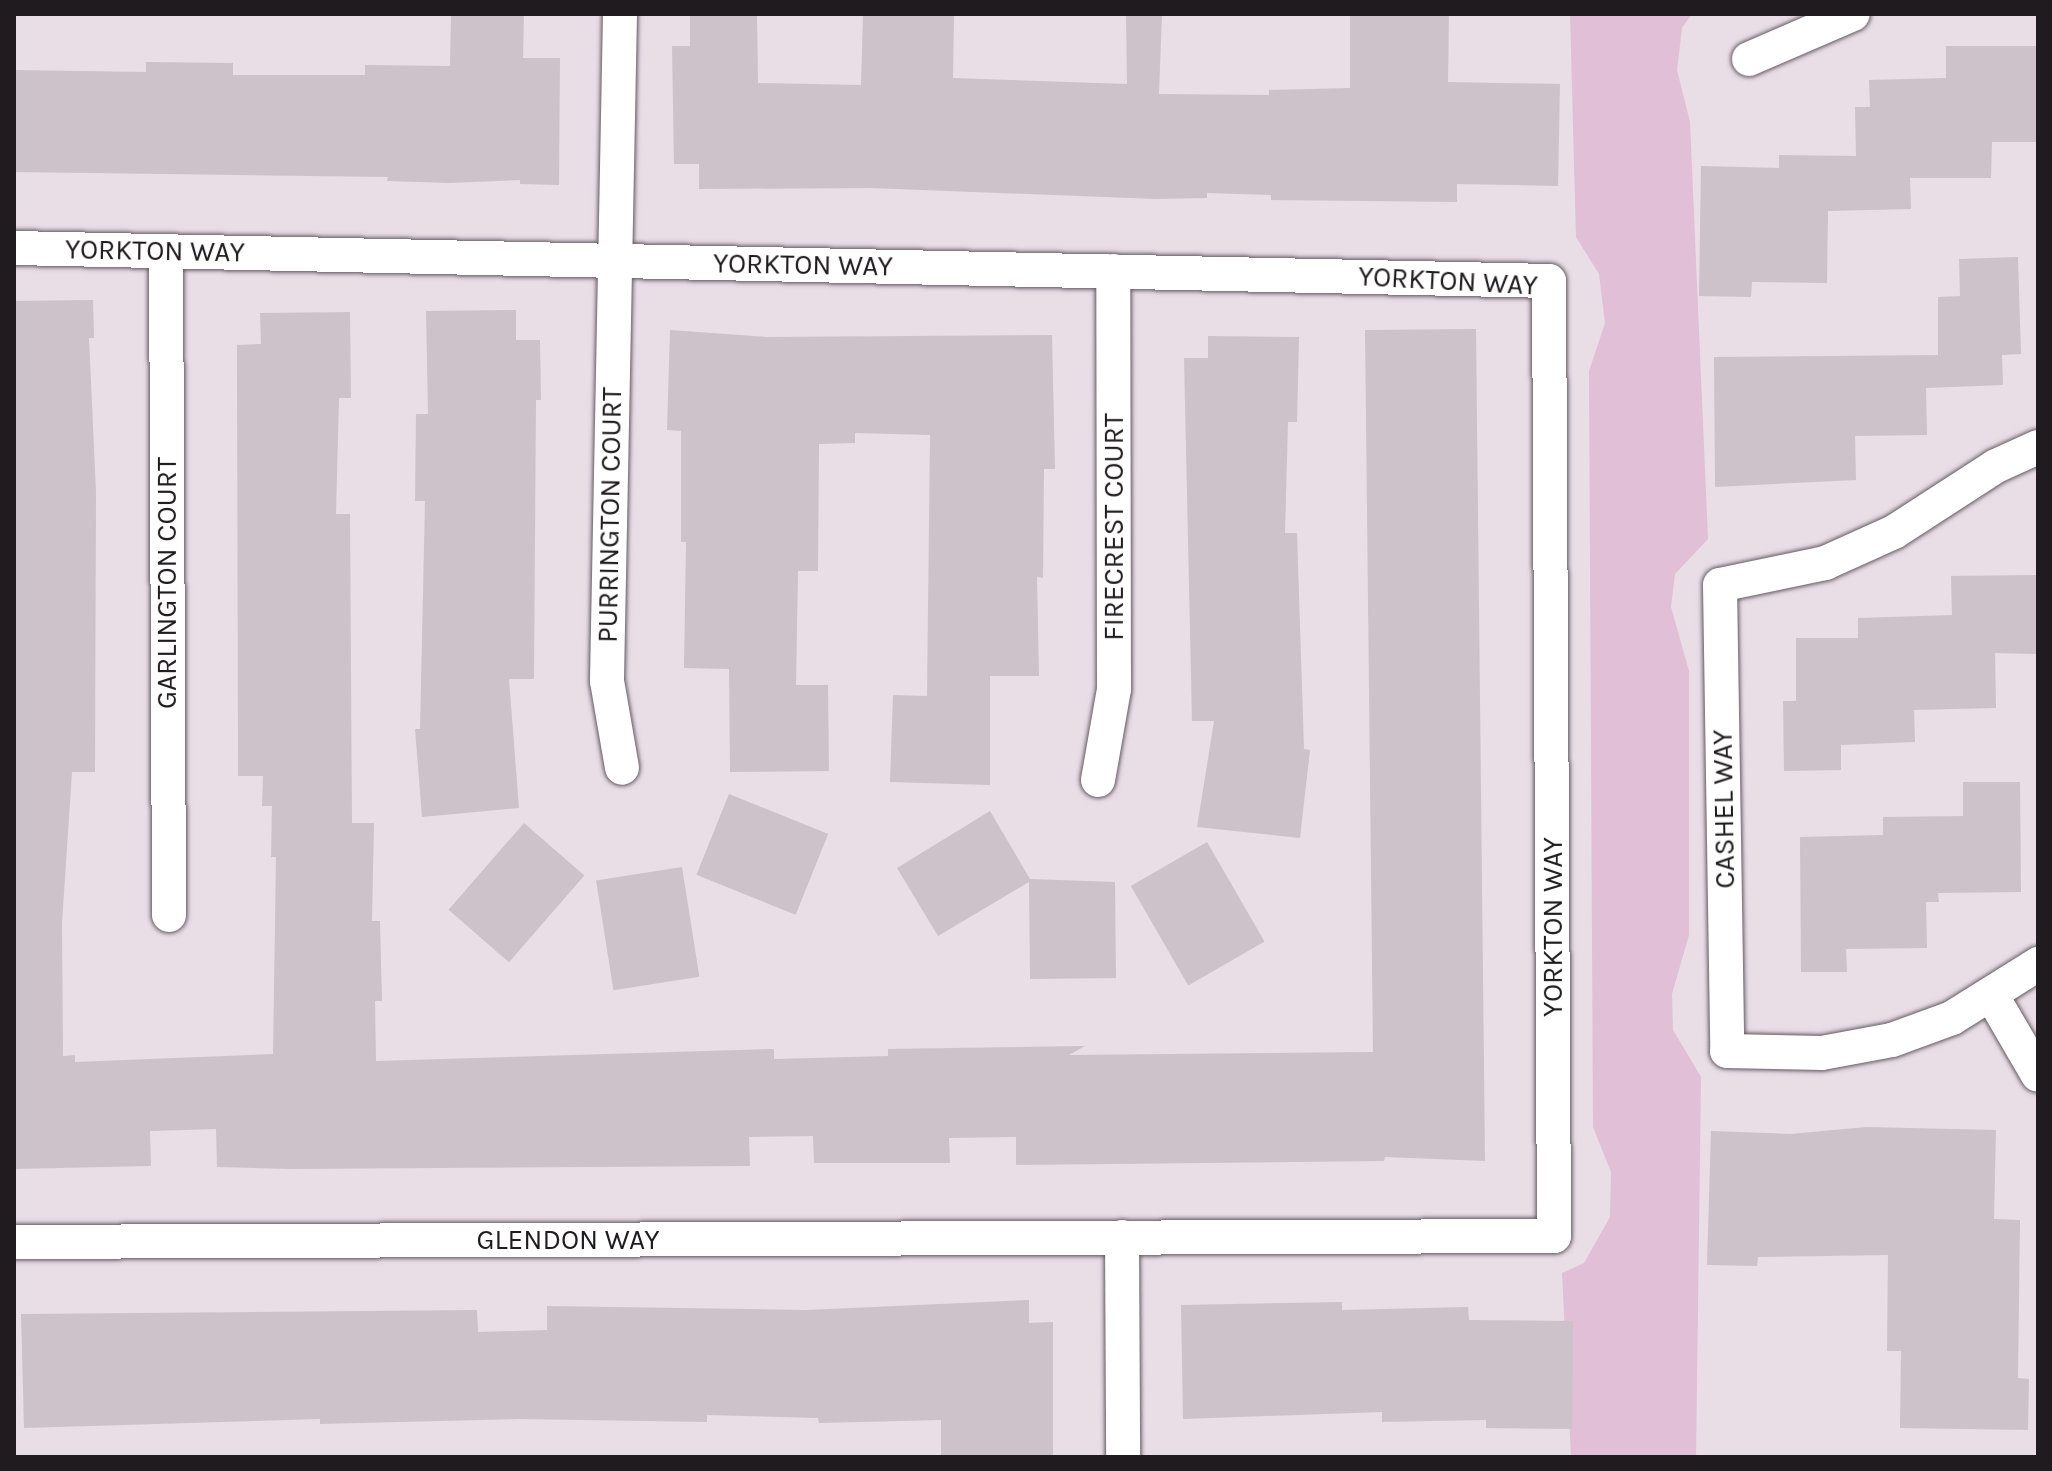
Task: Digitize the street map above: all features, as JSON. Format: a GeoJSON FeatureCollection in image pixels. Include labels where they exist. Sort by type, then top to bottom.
{"type":"FeatureCollection","features":[{"type":"Feature","properties":{"kind":"street","name":"PURRINGTON COURT"},"geometry":{"type":"LineString","coordinates":[[620,14],[607,681],[622,768]]}},
{"type":"Feature","properties":{"kind":"street"},"geometry":{"type":"LineString","coordinates":[[1749,59],[1853,14]]}},
{"type":"Feature","properties":{"kind":"street","name":"YORKTON WAY"},"geometry":{"type":"LineString","coordinates":[[14,248],[1549,281],[1554,1236],[1122,1237]]}},
{"type":"Feature","properties":{"kind":"street","name":"GARLINGTON COURT"},"geometry":{"type":"LineString","coordinates":[[166,251],[169,915]]}},
{"type":"Feature","properties":{"kind":"street","name":"FIRECREST COURT"},"geometry":{"type":"LineString","coordinates":[[1098,780],[1114,689],[1113,271]]}},
{"type":"Feature","properties":{"kind":"street","name":"CASHEL WAY"},"geometry":{"type":"LineString","coordinates":[[2038,447],[1996,466],[1894,532],[1825,563],[1720,585],[1727,1051],[1822,1053],[1892,1040],[1992,996],[2038,964]]}},
{"type":"Feature","properties":{"kind":"street"},"geometry":{"type":"LineString","coordinates":[[1992,996],[2038,1075]]}},
{"type":"Feature","properties":{"kind":"street"},"geometry":{"type":"LineString","coordinates":[[1122,1237],[1123,1457]]}},
{"type":"Feature","properties":{"kind":"street","name":"GLENDON WAY"},"geometry":{"type":"LineString","coordinates":[[14,1242],[1122,1237]]}},
{"type":"Feature","properties":{"kind":"shaded area"},"geometry":{"type":"Polygon","coordinates":[[[1570,14],[1692,14],[1682,28],[1677,70],[1690,122],[1708,539],[1675,574],[1671,607],[1689,671],[1689,935],[1672,994],[1673,1030],[1701,1077],[1696,1457],[1571,1457],[1562,1273],[1584,1263],[1610,1217],[1611,1172],[1593,1127],[1589,371],[1605,323],[1599,274],[1576,237],[1570,14]]]}},
{"type":"Feature","properties":{"kind":"building"},"geometry":{"type":"Polygon","coordinates":[[[451,14],[524,14],[523,58],[560,58],[559,185],[520,184],[520,180],[449,183],[387,181],[388,177],[14,172],[14,70],[146,72],[146,62],[233,63],[233,75],[365,75],[365,65],[450,66],[451,14]]]}},
{"type":"Feature","properties":{"kind":"building"},"geometry":{"type":"Polygon","coordinates":[[[690,14],[757,14],[758,83],[861,85],[863,14],[954,14],[953,78],[1127,84],[1126,14],[1162,14],[1159,94],[1269,95],[1269,90],[1350,88],[1350,14],[1449,14],[1448,82],[1560,84],[1558,186],[1457,184],[1457,202],[1271,200],[1271,195],[1207,193],[1207,198],[1156,199],[870,188],[699,189],[699,164],[674,164],[672,46],[690,46],[690,14]]]}},
{"type":"Feature","properties":{"kind":"building"},"geometry":{"type":"Polygon","coordinates":[[[1946,46],[2038,46],[2038,142],[1992,142],[1991,178],[1910,178],[1911,209],[1828,211],[1827,283],[1752,282],[1751,297],[1699,296],[1701,166],[1779,168],[1779,155],[1856,156],[1855,107],[1870,107],[1869,80],[1946,78],[1946,46]]]}},
{"type":"Feature","properties":{"kind":"building"},"geometry":{"type":"Polygon","coordinates":[[[2018,257],[2021,354],[2002,355],[2003,385],[1926,388],[1927,435],[1855,436],[1856,480],[1715,487],[1714,357],[1938,355],[1938,297],[1960,296],[1959,259],[2018,257]]]}},
{"type":"Feature","properties":{"kind":"building"},"geometry":{"type":"Polygon","coordinates":[[[93,300],[94,338],[89,338],[96,492],[95,772],[72,772],[62,923],[63,1056],[75,1055],[75,1062],[273,1054],[276,857],[271,857],[272,806],[262,806],[263,776],[238,776],[237,345],[261,344],[260,313],[350,312],[351,398],[339,398],[336,514],[350,514],[352,823],[374,823],[372,921],[380,921],[382,1001],[375,1001],[376,1061],[774,1049],[774,1059],[888,1056],[888,1049],[1085,1046],[1069,1055],[1373,1052],[1365,330],[1476,329],[1485,1161],[1385,1157],[1384,1161],[1016,1165],[1016,1137],[949,1138],[950,1163],[814,1163],[813,1136],[749,1137],[750,1166],[290,1169],[217,1167],[216,1129],[150,1131],[151,1166],[14,1169],[14,301],[93,300]]]}},
{"type":"Feature","properties":{"kind":"building"},"geometry":{"type":"Polygon","coordinates":[[[516,310],[516,340],[540,340],[541,400],[536,400],[534,679],[509,679],[519,808],[422,817],[415,729],[420,729],[425,501],[415,501],[416,414],[428,414],[426,311],[516,310]]]}},
{"type":"Feature","properties":{"kind":"building"},"geometry":{"type":"Polygon","coordinates":[[[670,330],[766,337],[1052,335],[1055,469],[1044,469],[1043,578],[1037,577],[1039,676],[990,676],[990,785],[890,782],[893,695],[927,696],[930,435],[855,433],[855,443],[819,444],[818,571],[798,571],[796,685],[828,685],[829,771],[730,772],[729,669],[684,668],[686,542],[681,542],[681,431],[667,430],[670,330]]]}},
{"type":"Feature","properties":{"kind":"building"},"geometry":{"type":"Polygon","coordinates":[[[1208,336],[1299,337],[1297,422],[1288,422],[1285,533],[1297,533],[1304,749],[1310,750],[1300,838],[1197,827],[1214,721],[1192,721],[1184,358],[1208,358],[1208,336]]]}},
{"type":"Feature","properties":{"kind":"building"},"geometry":{"type":"Polygon","coordinates":[[[2038,575],[2038,654],[1995,653],[1996,708],[1914,710],[1915,742],[1841,745],[1841,770],[1784,771],[1783,701],[1796,701],[1796,638],[1858,638],[1858,618],[1952,615],[1951,576],[2038,575]]]}},
{"type":"Feature","properties":{"kind":"building"},"geometry":{"type":"Polygon","coordinates":[[[1963,782],[2020,782],[2021,892],[1938,893],[1939,902],[1926,902],[1927,948],[1846,949],[1847,972],[1801,972],[1800,837],[1883,835],[1883,817],[1963,816],[1963,782]]]}},
{"type":"Feature","properties":{"kind":"building"},"geometry":{"type":"Polygon","coordinates":[[[729,794],[828,834],[796,915],[696,875],[729,794]]]}},
{"type":"Feature","properties":{"kind":"building"},"geometry":{"type":"Polygon","coordinates":[[[990,811],[1030,879],[1115,882],[1116,978],[1030,979],[1029,882],[938,936],[897,868],[990,811]]]}},
{"type":"Feature","properties":{"kind":"building"},"geometry":{"type":"Polygon","coordinates":[[[524,823],[584,875],[509,962],[449,910],[524,823]]]}},
{"type":"Feature","properties":{"kind":"building"},"geometry":{"type":"Polygon","coordinates":[[[1207,842],[1264,942],[1188,986],[1131,886],[1207,842]]]}},
{"type":"Feature","properties":{"kind":"building"},"geometry":{"type":"Polygon","coordinates":[[[682,867],[699,977],[613,990],[596,881],[682,867]]]}},
{"type":"Feature","properties":{"kind":"building"},"geometry":{"type":"Polygon","coordinates":[[[1866,1127],[1996,1130],[1994,1219],[2020,1220],[2018,1378],[2029,1379],[2028,1430],[1900,1428],[1901,1351],[1887,1351],[1888,1255],[1758,1257],[1757,1266],[1707,1265],[1711,1131],[1790,1134],[1866,1127]]]}},
{"type":"Feature","properties":{"kind":"building"},"geometry":{"type":"Polygon","coordinates":[[[1029,1300],[1029,1323],[1053,1322],[1053,1457],[941,1457],[941,1420],[819,1423],[818,1418],[707,1415],[707,1422],[520,1419],[320,1424],[320,1419],[24,1428],[21,1314],[477,1310],[478,1332],[547,1330],[547,1306],[806,1310],[1029,1300]]]}},
{"type":"Feature","properties":{"kind":"building"},"geometry":{"type":"Polygon","coordinates":[[[1342,1302],[1342,1310],[1468,1307],[1469,1320],[1573,1321],[1572,1429],[1486,1428],[1486,1420],[1382,1422],[1382,1412],[1183,1419],[1181,1305],[1342,1302]]]}}]}
